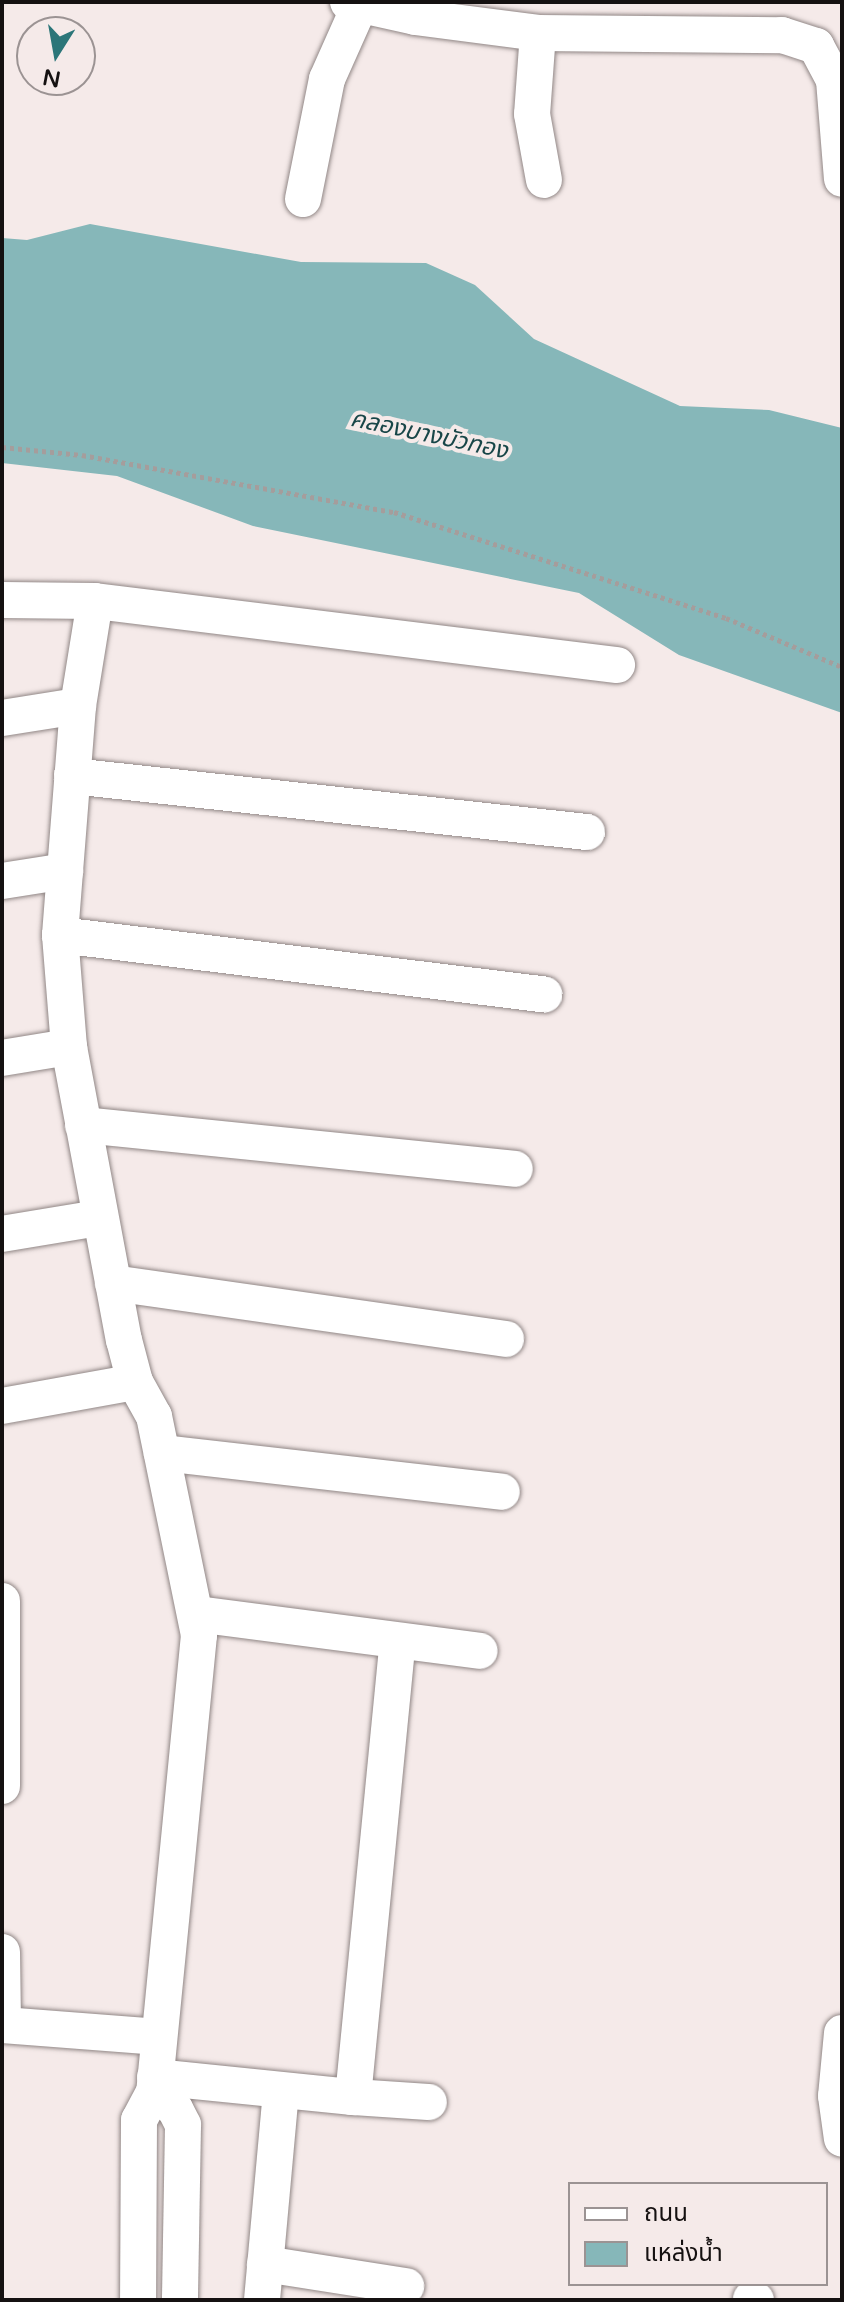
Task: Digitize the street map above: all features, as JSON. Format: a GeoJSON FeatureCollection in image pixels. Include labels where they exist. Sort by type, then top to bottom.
{"type":"FeatureCollection","features":[{"type":"Feature","properties":{"kind":"street"},"geometry":{"type":"LineString","coordinates":[[303,199],[327,79],[353,4],[538,33],[782,35],[816,46],[834,80],[842,179]]}},
{"type":"Feature","properties":{"kind":"street"},"geometry":{"type":"LineString","coordinates":[[538,33],[532,114],[544,180]]}},
{"type":"Feature","properties":{"kind":"street"},"geometry":{"type":"LineString","coordinates":[[2,600],[95,601],[617,665]]}},
{"type":"Feature","properties":{"kind":"street"},"geometry":{"type":"LineString","coordinates":[[95,601],[78,706],[60,935],[69,1047],[99,1218],[135,1382],[154,1416],[196,1614],[199,1656],[154,2085],[139,2120],[138,2300]]}},
{"type":"Feature","properties":{"kind":"street"},"geometry":{"type":"LineString","coordinates":[[2,718],[78,706]]}},
{"type":"Feature","properties":{"kind":"street"},"geometry":{"type":"LineString","coordinates":[[72,776],[587,832]]}},
{"type":"Feature","properties":{"kind":"street"},"geometry":{"type":"LineString","coordinates":[[2,881],[65,871]]}},
{"type":"Feature","properties":{"kind":"street"},"geometry":{"type":"LineString","coordinates":[[60,935],[544,994]]}},
{"type":"Feature","properties":{"kind":"street"},"geometry":{"type":"LineString","coordinates":[[2,1058],[69,1047]]}},
{"type":"Feature","properties":{"kind":"street"},"geometry":{"type":"LineString","coordinates":[[83,1125],[515,1169]]}},
{"type":"Feature","properties":{"kind":"street"},"geometry":{"type":"LineString","coordinates":[[2,1234],[99,1218]]}},
{"type":"Feature","properties":{"kind":"street"},"geometry":{"type":"LineString","coordinates":[[113,1283],[506,1339]]}},
{"type":"Feature","properties":{"kind":"street"},"geometry":{"type":"LineString","coordinates":[[2,1406],[135,1382]]}},
{"type":"Feature","properties":{"kind":"street"},"geometry":{"type":"LineString","coordinates":[[162,1453],[502,1492]]}},
{"type":"Feature","properties":{"kind":"street"},"geometry":{"type":"LineString","coordinates":[[2,1601],[2,1786]]}},
{"type":"Feature","properties":{"kind":"street"},"geometry":{"type":"LineString","coordinates":[[196,1614],[480,1651]]}},
{"type":"Feature","properties":{"kind":"street"},"geometry":{"type":"LineString","coordinates":[[353,2097],[398,1641]]}},
{"type":"Feature","properties":{"kind":"street"},"geometry":{"type":"LineString","coordinates":[[2,1952],[3,2025],[158,2037]]}},
{"type":"Feature","properties":{"kind":"street"},"geometry":{"type":"LineString","coordinates":[[842,2033],[836,2096],[842,2139]]}},
{"type":"Feature","properties":{"kind":"street"},"geometry":{"type":"LineString","coordinates":[[154,2085],[429,2102]]}},
{"type":"Feature","properties":{"kind":"street"},"geometry":{"type":"LineString","coordinates":[[154,2085],[175,2109],[183,2125],[180,2300]]}},
{"type":"Feature","properties":{"kind":"street"},"geometry":{"type":"LineString","coordinates":[[262,2300],[281,2092]]}},
{"type":"Feature","properties":{"kind":"street"},"geometry":{"type":"LineString","coordinates":[[265,2264],[406,2286]]}},
{"type":"Feature","properties":{"kind":"path"},"geometry":{"type":"LineString","coordinates":[[2,447],[82,455],[394,512],[726,618],[842,667]]}},
{"type":"Feature","properties":{"kind":"water","name":"คลองบางบัวทอง"},"geometry":{"type":"Polygon","coordinates":[[[90,224],[301,262],[426,263],[475,285],[534,339],[680,406],[769,410],[842,428],[842,713],[679,655],[579,593],[253,526],[117,476],[2,463],[2,238],[27,240],[90,224]]]}}]}
